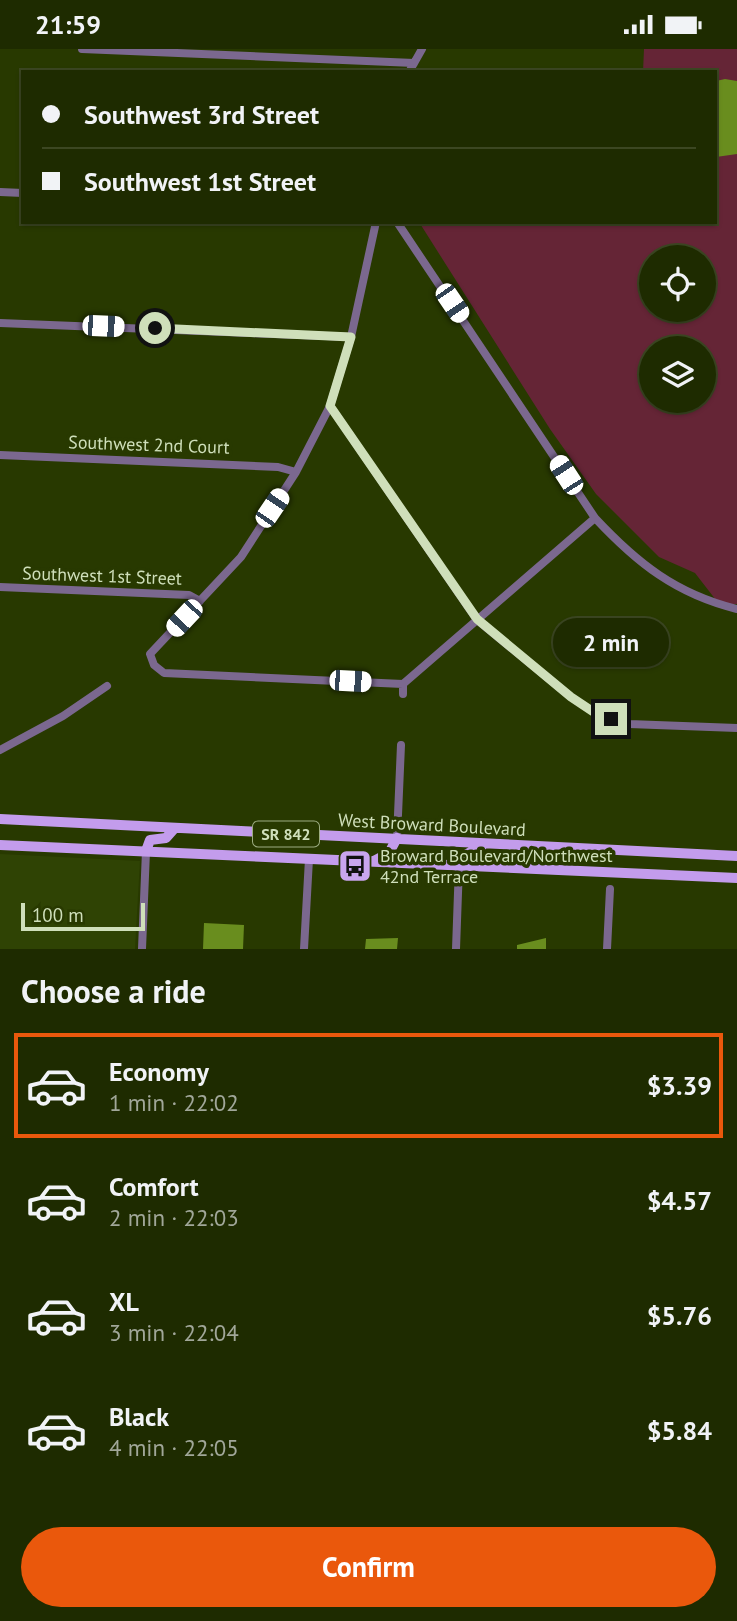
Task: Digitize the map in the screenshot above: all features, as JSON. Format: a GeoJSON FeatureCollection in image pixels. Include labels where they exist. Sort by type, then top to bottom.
{"type":"FeatureCollection","features":[{"type":"Feature","properties":{"kind":"main road","name":"West Broward Boulevard"},"geometry":{"type":"LineString","coordinates":[[0,818],[737,856]]}},
{"type":"Feature","properties":{"kind":"main road"},"geometry":{"type":"LineString","coordinates":[[146,851],[150,840],[166,838],[174,829]]}},
{"type":"Feature","properties":{"kind":"main road"},"geometry":{"type":"LineString","coordinates":[[374,861],[389,853],[397,838]]}},
{"type":"Feature","properties":{"kind":"main road"},"geometry":{"type":"LineString","coordinates":[[459,865],[465,855],[486,843]]}},
{"type":"Feature","properties":{"kind":"main road","name":"SR 842"},"geometry":{"type":"LineString","coordinates":[[0,845],[737,878]]}},
{"type":"Feature","properties":{"kind":"street"},"geometry":{"type":"LineString","coordinates":[[82,49],[414,63]]}},
{"type":"Feature","properties":{"kind":"street"},"geometry":{"type":"LineString","coordinates":[[410,70],[422,49]]}},
{"type":"Feature","properties":{"kind":"street"},"geometry":{"type":"LineString","coordinates":[[0,192],[21,193]]}},
{"type":"Feature","properties":{"kind":"street"},"geometry":{"type":"LineString","coordinates":[[376,224],[351,337],[330,406],[296,472],[241,557],[150,654],[153,665],[164,673],[403,684],[595,518]]}},
{"type":"Feature","properties":{"kind":"street"},"geometry":{"type":"LineString","coordinates":[[398,224],[595,518],[626,552],[666,579],[698,597],[737,609]]}},
{"type":"Feature","properties":{"kind":"street"},"geometry":{"type":"LineString","coordinates":[[0,323],[351,337]]}},
{"type":"Feature","properties":{"kind":"street"},"geometry":{"type":"LineString","coordinates":[[330,406],[477,619],[571,697],[602,715],[629,724],[737,728]]}},
{"type":"Feature","properties":{"kind":"street","name":"Southwest 2nd Court"},"geometry":{"type":"LineString","coordinates":[[0,455],[278,467],[296,472]]}},
{"type":"Feature","properties":{"kind":"street","name":"Southwest 1st Street"},"geometry":{"type":"LineString","coordinates":[[0,587],[189,595],[200,601]]}},
{"type":"Feature","properties":{"kind":"street"},"geometry":{"type":"LineString","coordinates":[[403,684],[403,694]]}},
{"type":"Feature","properties":{"kind":"street"},"geometry":{"type":"LineString","coordinates":[[0,750],[63,716],[107,686]]}},
{"type":"Feature","properties":{"kind":"street"},"geometry":{"type":"LineString","coordinates":[[397,838],[401,745]]}},
{"type":"Feature","properties":{"kind":"street"},"geometry":{"type":"LineString","coordinates":[[142,949],[146,851]]}},
{"type":"Feature","properties":{"kind":"street"},"geometry":{"type":"LineString","coordinates":[[304,949],[309,859]]}},
{"type":"Feature","properties":{"kind":"street"},"geometry":{"type":"LineString","coordinates":[[456,949],[459,865]]}},
{"type":"Feature","properties":{"kind":"street"},"geometry":{"type":"LineString","coordinates":[[607,949],[610,888]]}},
{"type":"Feature","properties":{"kind":"shaded area"},"geometry":{"type":"Polygon","coordinates":[[[644,49],[737,49],[737,604],[719,604],[695,573],[659,557],[596,494],[550,429],[420,224],[717,224],[717,70],[643,70],[644,49]]]}},
{"type":"Feature","properties":{"kind":"shaded area"},"geometry":{"type":"Polygon","coordinates":[[[717,81],[737,81],[737,154],[717,157],[717,81]]]}},
{"type":"Feature","properties":{"kind":"shaded area"},"geometry":{"type":"Polygon","coordinates":[[[0,854],[140,861],[135,949],[0,949],[0,854]]]}},
{"type":"Feature","properties":{"kind":"shaded area"},"geometry":{"type":"Polygon","coordinates":[[[204,923],[244,925],[243,949],[203,949],[204,923]]]}},
{"type":"Feature","properties":{"kind":"shaded area"},"geometry":{"type":"Polygon","coordinates":[[[398,938],[397,949],[365,949],[366,939],[398,938]]]}},
{"type":"Feature","properties":{"kind":"shaded area"},"geometry":{"type":"Polygon","coordinates":[[[546,938],[546,949],[517,949],[517,945],[546,938]]]}},
{"type":"Feature","properties":{"kind":"place","name":"Broward Boulevard/Northwest 42nd Terrace"},"geometry":{"type":"Point","coordinates":[355,866]}},
{"type":"Feature","properties":{"kind":"route"},"geometry":{"type":"LineString","coordinates":[[155,328],[351,337],[330,406],[477,619],[571,697],[592,711],[611,719]]}}]}
